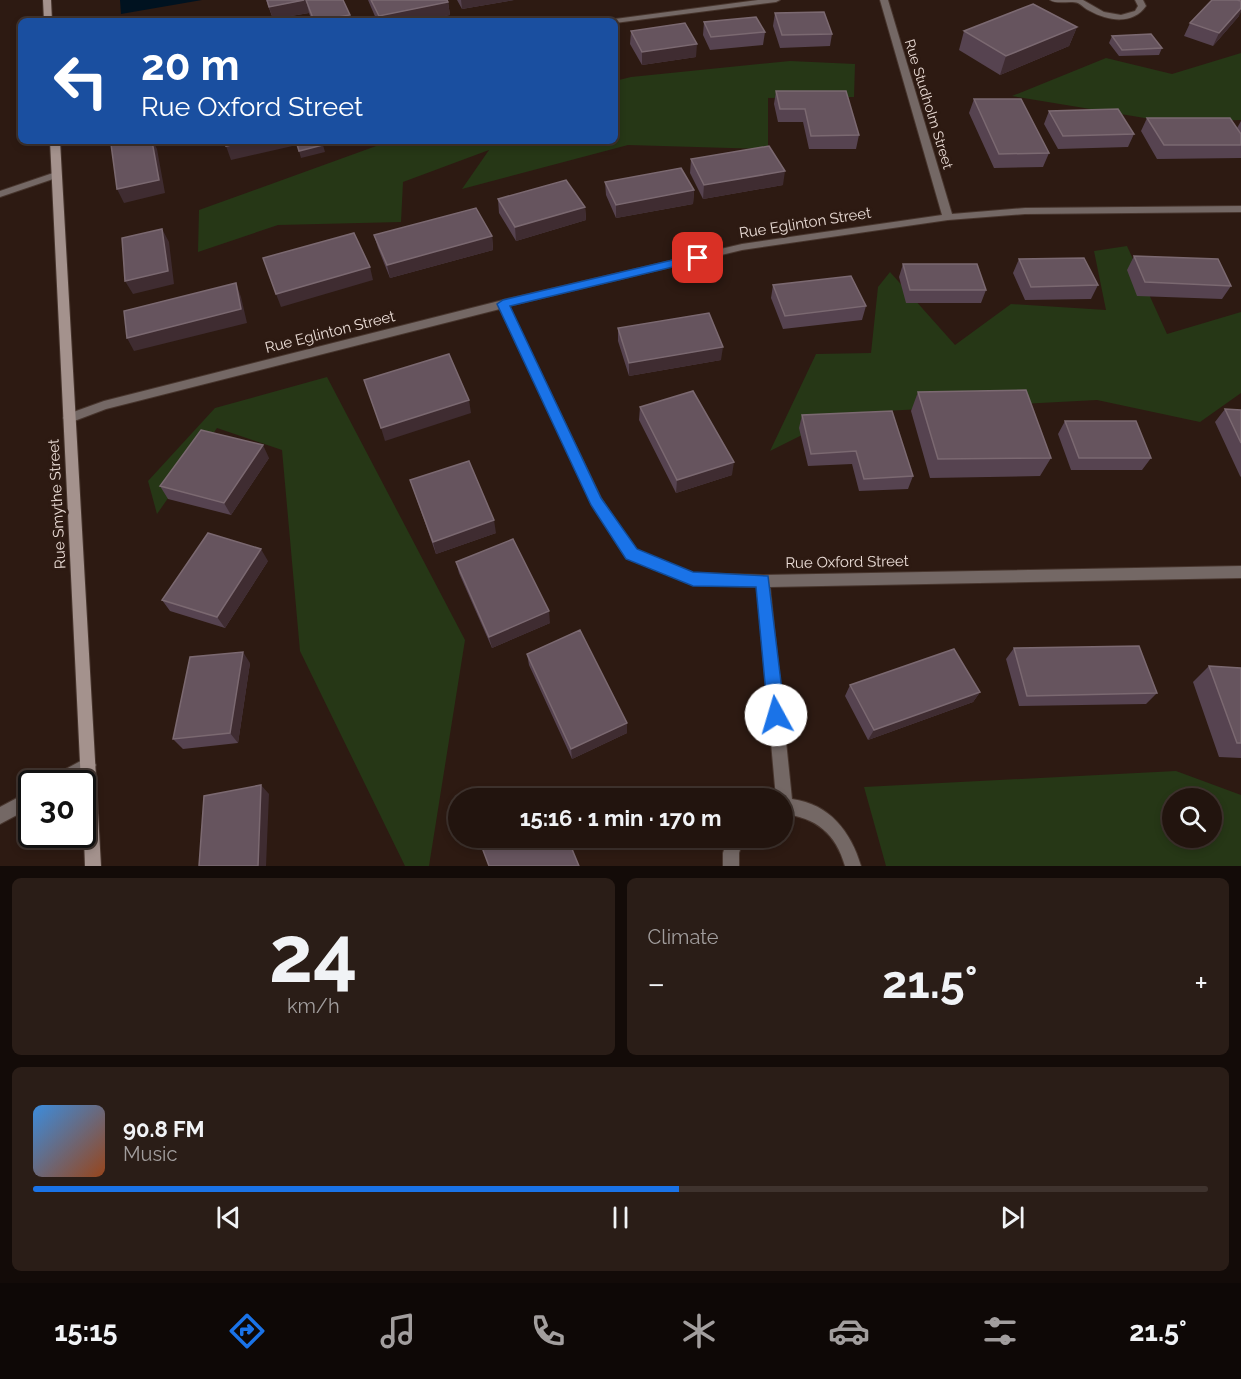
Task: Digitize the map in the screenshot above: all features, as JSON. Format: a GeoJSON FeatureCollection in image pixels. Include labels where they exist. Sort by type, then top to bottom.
{"type":"FeatureCollection","features":[{"type":"Feature","properties":{"kind":"main road"},"geometry":{"type":"LineString","coordinates":[[47,0],[48,18]]}},
{"type":"Feature","properties":{"kind":"main road","name":"Rue Smythe Street"},"geometry":{"type":"LineString","coordinates":[[55,144],[93,866]]}},
{"type":"Feature","properties":{"kind":"street"},"geometry":{"type":"LineString","coordinates":[[618,21],[776,0]]}},
{"type":"Feature","properties":{"kind":"street","name":"Rue Studholm Street"},"geometry":{"type":"LineString","coordinates":[[884,0],[948,217]]}},
{"type":"Feature","properties":{"kind":"street"},"geometry":{"type":"LineString","coordinates":[[1054,0],[1079,0],[1089,9],[1119,17],[1136,14],[1141,10],[1140,0]]}},
{"type":"Feature","properties":{"kind":"street"},"geometry":{"type":"LineString","coordinates":[[0,194],[56,175]]}},
{"type":"Feature","properties":{"kind":"street","name":"Rue Eglinton Street"},"geometry":{"type":"LineString","coordinates":[[69,418],[104,405],[503,304],[742,247],[948,217],[1025,212],[1241,209]]}},
{"type":"Feature","properties":{"kind":"street","name":"Rue Oxford Street"},"geometry":{"type":"LineString","coordinates":[[503,304],[596,501],[631,554],[693,579],[763,581],[1241,572]]}},
{"type":"Feature","properties":{"kind":"street"},"geometry":{"type":"LineString","coordinates":[[763,581],[782,788]]}},
{"type":"Feature","properties":{"kind":"street"},"geometry":{"type":"LineString","coordinates":[[79,770],[88,765]]}},
{"type":"Feature","properties":{"kind":"street"},"geometry":{"type":"LineString","coordinates":[[0,816],[18,806]]}},
{"type":"Feature","properties":{"kind":"street"},"geometry":{"type":"LineString","coordinates":[[793,807],[805,808],[824,818],[840,833],[854,866]]}},
{"type":"Feature","properties":{"kind":"street"},"geometry":{"type":"LineString","coordinates":[[731,866],[733,848]]}},
{"type":"Feature","properties":{"kind":"green space"},"geometry":{"type":"Polygon","coordinates":[[[1241,53],[1241,120],[1169,122],[1012,96],[1106,58],[1172,74],[1241,53]]]}},
{"type":"Feature","properties":{"kind":"green space"},"geometry":{"type":"Polygon","coordinates":[[[790,61],[855,64],[854,97],[768,98],[768,149],[628,145],[462,189],[489,150],[403,182],[401,222],[278,225],[198,252],[199,210],[382,144],[618,144],[618,80],[790,61]]]}},
{"type":"Feature","properties":{"kind":"green space"},"geometry":{"type":"Polygon","coordinates":[[[1127,246],[1167,334],[1241,312],[1241,393],[1200,422],[1097,400],[846,413],[770,451],[816,354],[871,353],[878,287],[890,272],[955,345],[1011,304],[1106,310],[1094,251],[1127,246]]]}},
{"type":"Feature","properties":{"kind":"green space"},"geometry":{"type":"Polygon","coordinates":[[[327,377],[465,640],[429,866],[405,866],[300,651],[282,450],[217,428],[157,514],[148,481],[215,408],[327,377]]]}},
{"type":"Feature","properties":{"kind":"green space"},"geometry":{"type":"Polygon","coordinates":[[[1176,771],[1241,795],[1241,866],[886,866],[864,787],[1176,771]]]}},
{"type":"Feature","properties":{"kind":"water"},"geometry":{"type":"Polygon","coordinates":[[[120,0],[202,0],[121,14],[120,0]]]}},
{"type":"Feature","properties":{"kind":"building"},"geometry":{"type":"Polygon","coordinates":[[[267,0],[304,0],[269,7],[267,0]]]}},
{"type":"Feature","properties":{"kind":"building"},"geometry":{"type":"Polygon","coordinates":[[[306,0],[343,0],[350,15],[332,18],[313,18],[306,0]]]}},
{"type":"Feature","properties":{"kind":"building"},"geometry":{"type":"Polygon","coordinates":[[[371,0],[447,0],[448,2],[379,16],[371,0]]]}},
{"type":"Feature","properties":{"kind":"building"},"geometry":{"type":"Polygon","coordinates":[[[1212,0],[1241,1],[1241,8],[1219,33],[1190,23],[1212,0]]]}},
{"type":"Feature","properties":{"kind":"building"},"geometry":{"type":"Polygon","coordinates":[[[1033,4],[1077,27],[1006,56],[964,31],[1033,4]]]}},
{"type":"Feature","properties":{"kind":"building"},"geometry":{"type":"Polygon","coordinates":[[[824,12],[832,34],[782,35],[775,13],[824,12]]]}},
{"type":"Feature","properties":{"kind":"building"},"geometry":{"type":"Polygon","coordinates":[[[756,17],[765,32],[711,37],[704,22],[756,17]]]}},
{"type":"Feature","properties":{"kind":"building"},"geometry":{"type":"Polygon","coordinates":[[[685,23],[697,44],[642,52],[631,31],[685,23]]]}},
{"type":"Feature","properties":{"kind":"building"},"geometry":{"type":"Polygon","coordinates":[[[1151,34],[1162,48],[1122,50],[1112,36],[1151,34]]]}},
{"type":"Feature","properties":{"kind":"building"},"geometry":{"type":"Polygon","coordinates":[[[776,91],[846,91],[859,135],[811,136],[805,109],[780,109],[776,91]]]}},
{"type":"Feature","properties":{"kind":"building"},"geometry":{"type":"Polygon","coordinates":[[[974,99],[1021,99],[1049,153],[999,154],[974,99]]]}},
{"type":"Feature","properties":{"kind":"building"},"geometry":{"type":"Polygon","coordinates":[[[1118,109],[1134,134],[1063,136],[1049,111],[1118,109]]]}},
{"type":"Feature","properties":{"kind":"building"},"geometry":{"type":"Polygon","coordinates":[[[1147,118],[1230,118],[1241,134],[1241,145],[1164,145],[1147,118]]]}},
{"type":"Feature","properties":{"kind":"building"},"geometry":{"type":"Polygon","coordinates":[[[111,144],[153,144],[159,180],[117,189],[111,144]]]}},
{"type":"Feature","properties":{"kind":"building"},"geometry":{"type":"Polygon","coordinates":[[[297,144],[323,144],[323,145],[299,151],[297,144]]]}},
{"type":"Feature","properties":{"kind":"building"},"geometry":{"type":"Polygon","coordinates":[[[769,146],[785,171],[704,185],[691,159],[769,146]]]}},
{"type":"Feature","properties":{"kind":"building"},"geometry":{"type":"Polygon","coordinates":[[[681,168],[694,190],[616,205],[605,182],[681,168]]]}},
{"type":"Feature","properties":{"kind":"building"},"geometry":{"type":"Polygon","coordinates":[[[566,180],[585,207],[515,227],[498,199],[566,180]]]}},
{"type":"Feature","properties":{"kind":"building"},"geometry":{"type":"Polygon","coordinates":[[[476,208],[492,236],[387,265],[374,235],[476,208]]]}},
{"type":"Feature","properties":{"kind":"building"},"geometry":{"type":"Polygon","coordinates":[[[162,229],[168,271],[125,281],[122,238],[162,229]]]}},
{"type":"Feature","properties":{"kind":"building"},"geometry":{"type":"Polygon","coordinates":[[[354,233],[370,267],[276,294],[263,258],[354,233]]]}},
{"type":"Feature","properties":{"kind":"building"},"geometry":{"type":"Polygon","coordinates":[[[1134,256],[1218,259],[1231,286],[1145,282],[1134,256]]]}},
{"type":"Feature","properties":{"kind":"building"},"geometry":{"type":"Polygon","coordinates":[[[1084,258],[1098,285],[1031,287],[1019,259],[1084,258]]]}},
{"type":"Feature","properties":{"kind":"building"},"geometry":{"type":"Polygon","coordinates":[[[903,264],[977,264],[986,290],[910,290],[903,264]]]}},
{"type":"Feature","properties":{"kind":"building"},"geometry":{"type":"Polygon","coordinates":[[[851,276],[866,306],[785,316],[773,285],[851,276]]]}},
{"type":"Feature","properties":{"kind":"building"},"geometry":{"type":"Polygon","coordinates":[[[236,283],[241,309],[127,338],[124,311],[236,283]]]}},
{"type":"Feature","properties":{"kind":"building"},"geometry":{"type":"Polygon","coordinates":[[[709,313],[723,347],[629,363],[618,328],[709,313]]]}},
{"type":"Feature","properties":{"kind":"building"},"geometry":{"type":"Polygon","coordinates":[[[449,354],[469,400],[381,428],[364,380],[449,354]]]}},
{"type":"Feature","properties":{"kind":"building"},"geometry":{"type":"Polygon","coordinates":[[[1026,390],[1051,458],[938,459],[918,392],[1026,390]]]}},
{"type":"Feature","properties":{"kind":"building"},"geometry":{"type":"Polygon","coordinates":[[[693,391],[734,462],[677,480],[640,407],[693,391]]]}},
{"type":"Feature","properties":{"kind":"building"},"geometry":{"type":"Polygon","coordinates":[[[1225,409],[1241,410],[1241,443],[1225,409]]]}},
{"type":"Feature","properties":{"kind":"building"},"geometry":{"type":"Polygon","coordinates":[[[892,411],[913,476],[864,479],[856,451],[811,454],[802,415],[892,411]]]}},
{"type":"Feature","properties":{"kind":"building"},"geometry":{"type":"Polygon","coordinates":[[[1065,421],[1136,421],[1151,458],[1079,458],[1065,421]]]}},
{"type":"Feature","properties":{"kind":"building"},"geometry":{"type":"Polygon","coordinates":[[[201,430],[263,445],[224,503],[160,486],[201,430]]]}},
{"type":"Feature","properties":{"kind":"building"},"geometry":{"type":"Polygon","coordinates":[[[469,461],[494,520],[433,542],[410,480],[469,461]]]}},
{"type":"Feature","properties":{"kind":"building"},"geometry":{"type":"Polygon","coordinates":[[[208,533],[261,549],[217,617],[162,600],[208,533]]]}},
{"type":"Feature","properties":{"kind":"building"},"geometry":{"type":"Polygon","coordinates":[[[513,539],[549,611],[489,637],[456,562],[513,539]]]}},
{"type":"Feature","properties":{"kind":"building"},"geometry":{"type":"Polygon","coordinates":[[[580,630],[627,723],[571,749],[527,654],[580,630]]]}},
{"type":"Feature","properties":{"kind":"building"},"geometry":{"type":"Polygon","coordinates":[[[1139,646],[1157,693],[1027,696],[1014,648],[1139,646]]]}},
{"type":"Feature","properties":{"kind":"building"},"geometry":{"type":"Polygon","coordinates":[[[954,649],[980,692],[874,730],[850,685],[954,649]]]}},
{"type":"Feature","properties":{"kind":"building"},"geometry":{"type":"Polygon","coordinates":[[[243,652],[230,733],[173,739],[190,657],[243,652]]]}},
{"type":"Feature","properties":{"kind":"building"},"geometry":{"type":"Polygon","coordinates":[[[1209,666],[1241,668],[1241,743],[1237,743],[1209,666]]]}},
{"type":"Feature","properties":{"kind":"building"},"geometry":{"type":"Polygon","coordinates":[[[261,785],[258,866],[199,866],[204,796],[261,785]]]}},
{"type":"Feature","properties":{"kind":"building"},"geometry":{"type":"Polygon","coordinates":[[[482,848],[572,848],[579,866],[489,866],[482,848]]]}},
{"type":"Feature","properties":{"kind":"route"},"geometry":{"type":"LineString","coordinates":[[698,258],[503,304],[596,501],[631,554],[693,579],[763,581],[776,715]]}}]}
